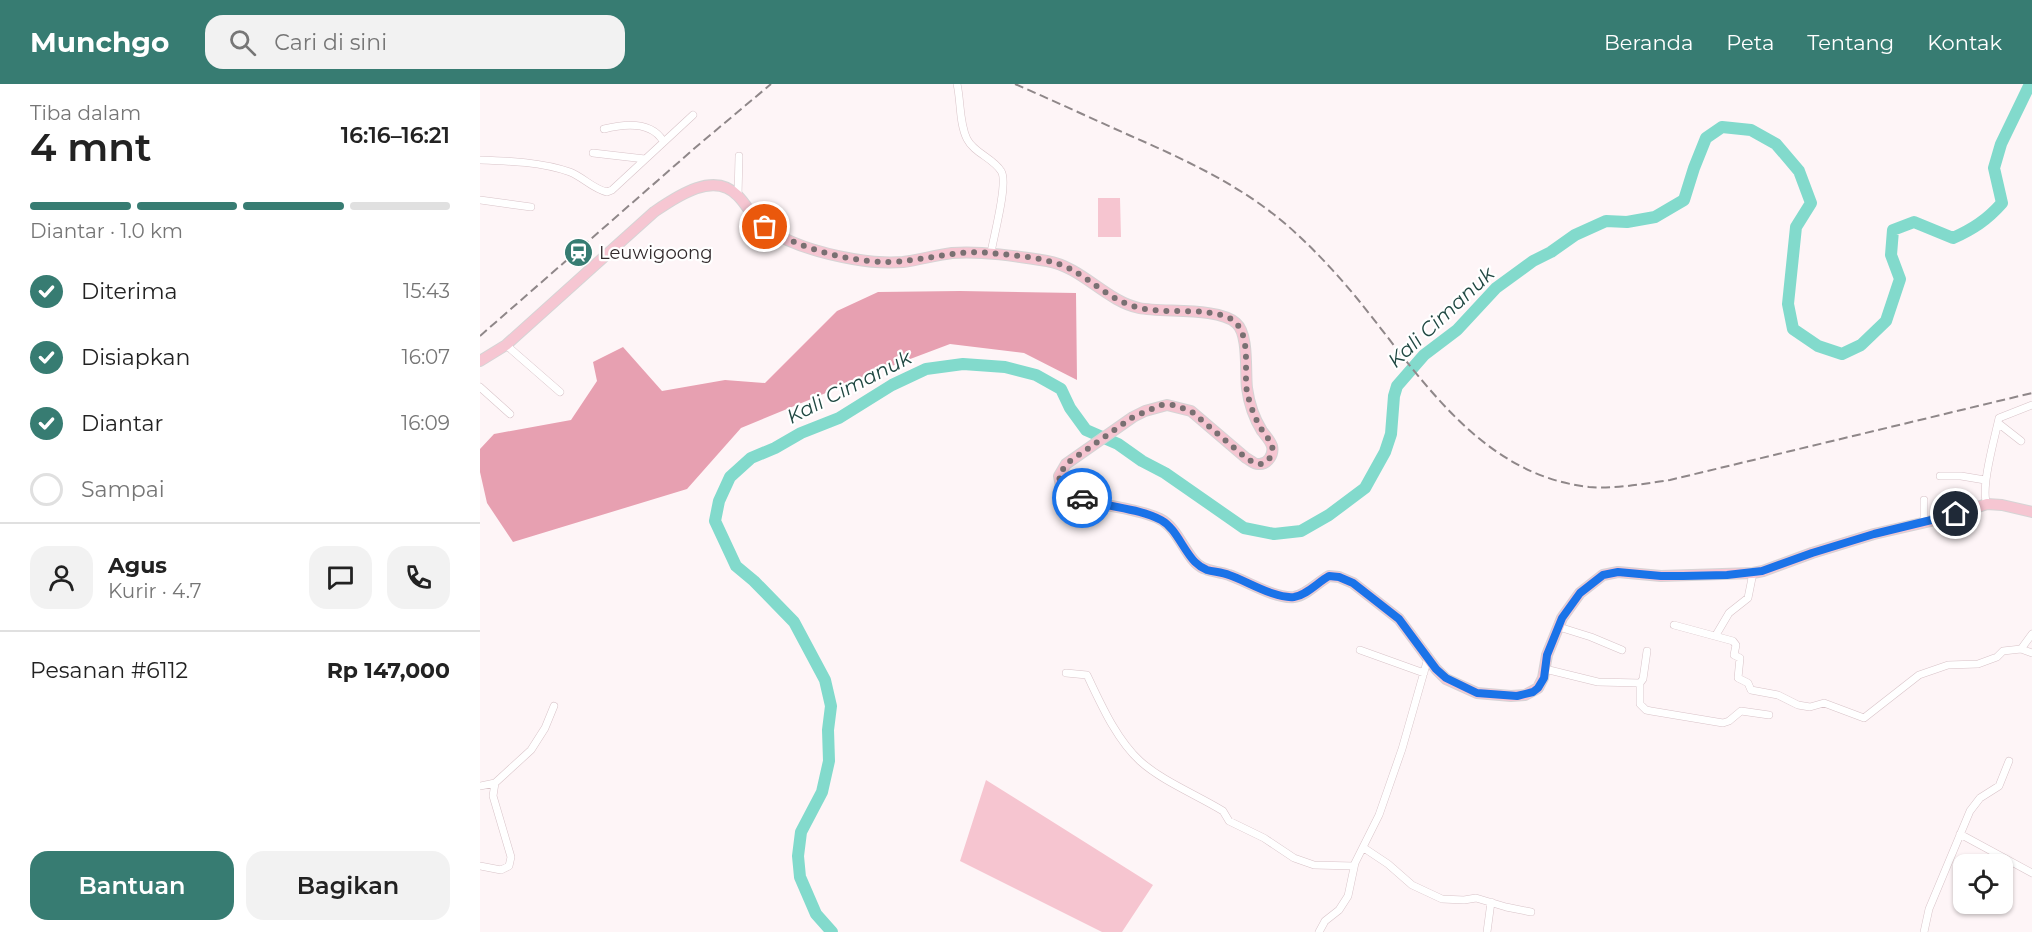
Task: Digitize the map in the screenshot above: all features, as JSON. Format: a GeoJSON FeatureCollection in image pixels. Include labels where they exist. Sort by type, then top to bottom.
{"type":"FeatureCollection","features":[{"type":"Feature","properties":{"kind":"main road"},"geometry":{"type":"LineString","coordinates":[[480,361],[506,345],[621,240],[668,203],[712,184],[727,187],[738,196],[751,214],[773,232],[832,255],[893,262],[951,253],[990,253],[1060,264],[1136,307],[1212,314],[1235,321],[1240,326],[1244,341],[1250,402],[1256,419],[1271,443],[1272,453],[1265,463],[1257,464],[1246,458],[1191,411],[1161,405],[1133,417],[1066,464],[1059,482],[1066,491],[1090,501],[1122,507],[1161,520],[1172,530],[1199,566],[1206,570],[1227,574],[1269,592],[1293,597],[1309,590],[1329,576],[1348,580],[1399,619],[1446,678],[1477,693],[1497,696],[1517,696],[1533,692],[1538,688],[1544,678],[1547,655],[1562,618],[1580,593],[1603,575],[1611,572],[1661,576],[1753,573],[1874,534],[1924,523],[1987,504],[2032,512]]}},
{"type":"Feature","properties":{"kind":"street"},"geometry":{"type":"LineString","coordinates":[[957,84],[968,141],[1000,168],[1003,176],[1003,189],[990,253]]}},
{"type":"Feature","properties":{"kind":"street"},"geometry":{"type":"LineString","coordinates":[[480,160],[556,168],[576,175],[607,192],[612,190],[693,115]]}},
{"type":"Feature","properties":{"kind":"street"},"geometry":{"type":"LineString","coordinates":[[604,129],[625,125],[647,128],[657,131],[663,141]]}},
{"type":"Feature","properties":{"kind":"street"},"geometry":{"type":"LineString","coordinates":[[593,153],[645,159]]}},
{"type":"Feature","properties":{"kind":"street"},"geometry":{"type":"LineString","coordinates":[[738,156],[738,196]]}},
{"type":"Feature","properties":{"kind":"street"},"geometry":{"type":"LineString","coordinates":[[480,200],[531,207]]}},
{"type":"Feature","properties":{"kind":"street"},"geometry":{"type":"LineString","coordinates":[[506,345],[560,392]]}},
{"type":"Feature","properties":{"kind":"street"},"geometry":{"type":"LineString","coordinates":[[480,387],[510,414]]}},
{"type":"Feature","properties":{"kind":"street"},"geometry":{"type":"LineString","coordinates":[[1987,504],[1984,498],[1985,480],[1999,418],[2032,405]]}},
{"type":"Feature","properties":{"kind":"street"},"geometry":{"type":"LineString","coordinates":[[1998,423],[2021,441]]}},
{"type":"Feature","properties":{"kind":"street"},"geometry":{"type":"LineString","coordinates":[[1940,476],[1961,476],[1985,480]]}},
{"type":"Feature","properties":{"kind":"street"},"geometry":{"type":"LineString","coordinates":[[1924,500],[1924,523]]}},
{"type":"Feature","properties":{"kind":"street"},"geometry":{"type":"LineString","coordinates":[[1716,635],[1729,614],[1748,598],[1753,573]]}},
{"type":"Feature","properties":{"kind":"street"},"geometry":{"type":"LineString","coordinates":[[1674,625],[1733,641],[1736,645],[1734,655],[1740,658],[1738,678],[1748,683],[1749,689],[1778,695],[1798,705],[1810,707],[1824,704],[1864,718],[1918,675],[1948,665],[1978,664],[1997,657],[2003,651],[2021,649],[2032,653]]}},
{"type":"Feature","properties":{"kind":"street"},"geometry":{"type":"LineString","coordinates":[[1559,627],[1591,636],[1622,650]]}},
{"type":"Feature","properties":{"kind":"street"},"geometry":{"type":"LineString","coordinates":[[2021,649],[2032,634]]}},
{"type":"Feature","properties":{"kind":"street"},"geometry":{"type":"LineString","coordinates":[[1360,650],[1424,673]]}},
{"type":"Feature","properties":{"kind":"street"},"geometry":{"type":"LineString","coordinates":[[1647,651],[1643,679],[1640,683],[1640,704],[1646,710],[1723,723],[1741,711],[1769,715]]}},
{"type":"Feature","properties":{"kind":"street"},"geometry":{"type":"LineString","coordinates":[[1318,932],[1325,921],[1339,910],[1348,896],[1354,866],[1379,815],[1402,749],[1428,658]]}},
{"type":"Feature","properties":{"kind":"street"},"geometry":{"type":"LineString","coordinates":[[1545,669],[1598,682],[1640,683]]}},
{"type":"Feature","properties":{"kind":"street"},"geometry":{"type":"LineString","coordinates":[[1066,673],[1087,675],[1111,724],[1139,760],[1155,772],[1223,811],[1229,821],[1264,838],[1294,858],[1314,865],[1354,866]]}},
{"type":"Feature","properties":{"kind":"street"},"geometry":{"type":"LineString","coordinates":[[480,786],[495,783],[531,750],[545,728],[554,706]]}},
{"type":"Feature","properties":{"kind":"street"},"geometry":{"type":"LineString","coordinates":[[1110,735],[1123,739]]}},
{"type":"Feature","properties":{"kind":"street"},"geometry":{"type":"LineString","coordinates":[[1924,932],[1929,909],[1974,803],[1999,786],[2009,761]]}},
{"type":"Feature","properties":{"kind":"street"},"geometry":{"type":"LineString","coordinates":[[480,866],[506,869],[511,857],[493,796],[495,783]]}},
{"type":"Feature","properties":{"kind":"street"},"geometry":{"type":"LineString","coordinates":[[1960,834],[2032,873]]}},
{"type":"Feature","properties":{"kind":"street"},"geometry":{"type":"LineString","coordinates":[[1364,849],[1388,864],[1412,885],[1435,896],[1451,901],[1476,898],[1531,912]]}},
{"type":"Feature","properties":{"kind":"street"},"geometry":{"type":"LineString","coordinates":[[1487,932],[1491,902]]}},
{"type":"Feature","properties":{"kind":"shaded area"},"geometry":{"type":"Polygon","coordinates":[[[1098,198],[1120,198],[1121,237],[1098,237],[1098,198]]]}},
{"type":"Feature","properties":{"kind":"shaded area"},"geometry":{"type":"Polygon","coordinates":[[[878,292],[1076,293],[1077,380],[1024,353],[950,344],[741,428],[687,489],[513,542],[487,503],[480,472],[480,449],[494,434],[571,420],[597,381],[593,362],[623,347],[662,391],[725,380],[765,383],[837,311],[878,292]]]}},
{"type":"Feature","properties":{"kind":"shaded area"},"geometry":{"type":"Polygon","coordinates":[[[986,780],[1153,885],[1122,932],[1102,932],[960,861],[986,780]]]}},
{"type":"Feature","properties":{"kind":"waterway","name":"Kali Cimanuk"},"geometry":{"type":"LineString","coordinates":[[832,932],[816,914],[800,877],[798,856],[801,832],[822,792],[829,761],[828,730],[831,706],[825,680],[794,622],[736,566],[715,521],[719,501],[730,477],[751,458],[801,433],[839,418],[892,385],[926,369],[963,364],[1005,367],[1036,375],[1061,389],[1070,408],[1086,430],[1118,444],[1142,461],[1165,473],[1244,528],[1274,534],[1301,531],[1329,515],[1365,488],[1385,452],[1391,434],[1397,386],[1424,355],[1457,330],[1496,288],[1533,261],[1551,252],[1575,235],[1606,221],[1627,222],[1655,217],[1684,200],[1706,138],[1722,127],[1751,130],[1776,144],[1799,171],[1811,203],[1796,227],[1788,304],[1793,329],[1818,346],[1842,354],[1861,345],[1886,321],[1900,279],[1891,255],[1893,230],[1914,222],[1953,238],[1979,224],[2002,203],[1994,168],[2001,144],[2030,84]]}},
{"type":"Feature","properties":{"kind":"railway"},"geometry":{"type":"LineString","coordinates":[[480,336],[771,84]]}},
{"type":"Feature","properties":{"kind":"railway"},"geometry":{"type":"LineString","coordinates":[[1015,84],[1193,164],[1252,198],[1298,235],[1334,272],[1431,391],[1457,419],[1485,443],[1516,464],[1551,479],[1589,487],[1630,486],[1670,480],[2032,393]]}},
{"type":"Feature","properties":{"kind":"way so far"},"geometry":{"type":"LineString","coordinates":[[765,227],[796,242],[832,255],[856,259],[893,262],[951,253],[979,252],[1049,261],[1076,272],[1110,294],[1136,307],[1212,314],[1235,321],[1240,326],[1244,341],[1248,393],[1256,419],[1271,443],[1270,458],[1265,463],[1257,464],[1246,458],[1191,411],[1173,405],[1161,405],[1133,417],[1066,464],[1059,476],[1059,482],[1066,491],[1082,498]]}},
{"type":"Feature","properties":{"kind":"place","name":"Leuwigoong"},"geometry":{"type":"Point","coordinates":[578,253]}},
{"type":"Feature","properties":{"kind":"route"},"geometry":{"type":"LineString","coordinates":[[1082,498],[1122,507],[1161,520],[1172,530],[1199,566],[1206,570],[1227,574],[1269,592],[1293,597],[1309,590],[1329,576],[1348,580],[1399,619],[1436,669],[1446,678],[1477,693],[1497,696],[1525,695],[1538,688],[1544,678],[1547,655],[1562,618],[1580,593],[1603,575],[1611,572],[1661,576],[1727,575],[1762,571],[1874,534],[1956,514]]}}]}
